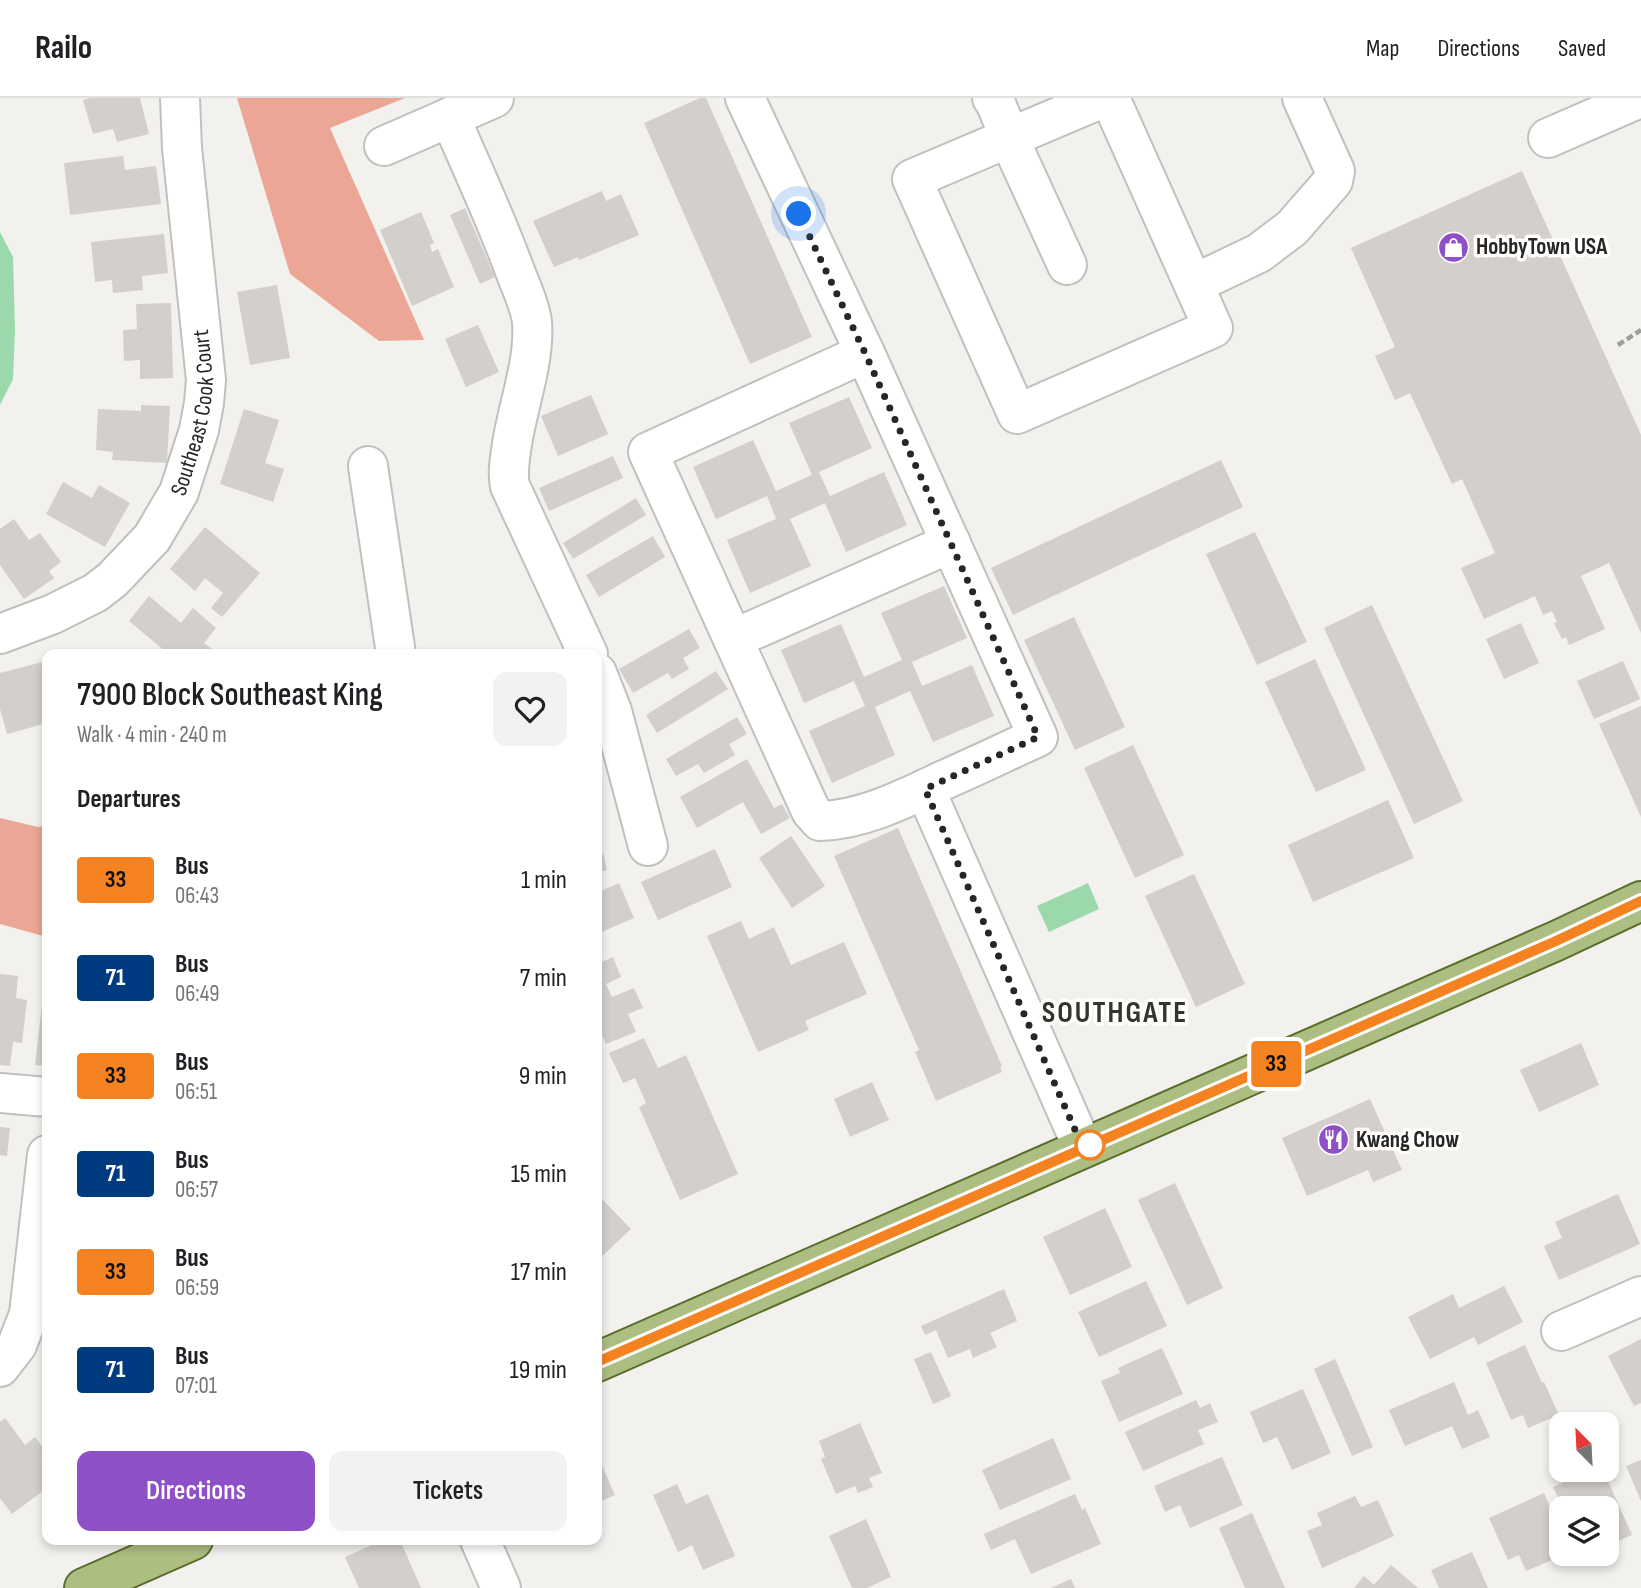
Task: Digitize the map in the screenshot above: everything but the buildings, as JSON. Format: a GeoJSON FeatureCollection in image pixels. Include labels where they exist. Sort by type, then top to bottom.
{"type":"FeatureCollection","features":[{"type":"Feature","properties":{"kind":"main road"},"geometry":{"type":"LineString","coordinates":[[602,1360],[1556,941],[1641,901]]}},
{"type":"Feature","properties":{"kind":"main road"},"geometry":{"type":"LineString","coordinates":[[84,1588],[181,1545]]}},
{"type":"Feature","properties":{"kind":"street","name":"Southeast Cook Court"},"geometry":{"type":"LineString","coordinates":[[0,634],[77,603],[113,580],[152,538],[179,492],[199,429],[206,380],[182,148],[180,98]]}},
{"type":"Feature","properties":{"kind":"street"},"geometry":{"type":"LineString","coordinates":[[384,146],[492,98]]}},
{"type":"Feature","properties":{"kind":"street"},"geometry":{"type":"LineString","coordinates":[[745,98],[865,353],[1038,737],[895,802],[856,815],[820,821],[811,811],[648,452],[865,353]]}},
{"type":"Feature","properties":{"kind":"street"},"geometry":{"type":"LineString","coordinates":[[992,98],[1068,265]]}},
{"type":"Feature","properties":{"kind":"street"},"geometry":{"type":"LineString","coordinates":[[1103,98],[912,179],[1017,414],[1213,328],[1110,98]]}},
{"type":"Feature","properties":{"kind":"street"},"geometry":{"type":"LineString","coordinates":[[1194,285],[1259,253],[1292,228],[1333,181],[1335,170],[1301,98]]}},
{"type":"Feature","properties":{"kind":"street"},"geometry":{"type":"LineString","coordinates":[[1548,138],[1640,98]]}},
{"type":"Feature","properties":{"kind":"street"},"geometry":{"type":"LineString","coordinates":[[450,117],[509,255],[532,322],[525,382],[507,475],[586,649]]}},
{"type":"Feature","properties":{"kind":"street"},"geometry":{"type":"LineString","coordinates":[[368,466],[395,649]]}},
{"type":"Feature","properties":{"kind":"street"},"geometry":{"type":"LineString","coordinates":[[733,639],[951,543]]}},
{"type":"Feature","properties":{"kind":"street"},"geometry":{"type":"LineString","coordinates":[[602,686],[612,711],[648,846]]}},
{"type":"Feature","properties":{"kind":"street"},"geometry":{"type":"LineString","coordinates":[[925,789],[1083,1148]]}},
{"type":"Feature","properties":{"kind":"street"},"geometry":{"type":"LineString","coordinates":[[0,1093],[42,1097]]}},
{"type":"Feature","properties":{"kind":"street"},"geometry":{"type":"LineString","coordinates":[[0,1367],[17,1345],[29,1314],[42,1199]]}},
{"type":"Feature","properties":{"kind":"street"},"geometry":{"type":"LineString","coordinates":[[1561,1331],[1641,1296]]}},
{"type":"Feature","properties":{"kind":"street"},"geometry":{"type":"LineString","coordinates":[[482,1545],[501,1588]]}},
{"type":"Feature","properties":{"kind":"path"},"geometry":{"type":"LineString","coordinates":[[1618,345],[1641,330]]}},
{"type":"Feature","properties":{"kind":"shaded area"},"geometry":{"type":"Polygon","coordinates":[[[237,98],[405,98],[330,128],[424,340],[379,341],[290,274],[237,98]]]}},
{"type":"Feature","properties":{"kind":"shaded area"},"geometry":{"type":"Polygon","coordinates":[[[0,232],[13,257],[15,331],[13,379],[0,405],[0,232]]]}},
{"type":"Feature","properties":{"kind":"shaded area"},"geometry":{"type":"Polygon","coordinates":[[[0,818],[42,826],[42,936],[0,924],[0,818]]]}},
{"type":"Feature","properties":{"kind":"shaded area"},"geometry":{"type":"Polygon","coordinates":[[[1088,883],[1099,909],[1049,932],[1037,906],[1088,883]]]}},
{"type":"Feature","properties":{"kind":"bus line","name":"33"},"geometry":{"type":"LineString","coordinates":[[602,1360],[1556,941],[1641,901]]}},
{"type":"Feature","properties":{"kind":"place","name":"HobbyTown USA"},"geometry":{"type":"Point","coordinates":[1453,247]}},
{"type":"Feature","properties":{"kind":"place","name":"Kwang Chow"},"geometry":{"type":"Point","coordinates":[1333,1140]}},
{"type":"Feature","properties":{"kind":"district","name":"SOUTHGATE"},"geometry":{"type":"Point","coordinates":[1115,1013]}},
{"type":"Feature","properties":{"kind":"route"},"geometry":{"type":"LineString","coordinates":[[799,214],[865,353],[1038,737],[925,789],[1083,1148],[1090,1145]]}}]}
